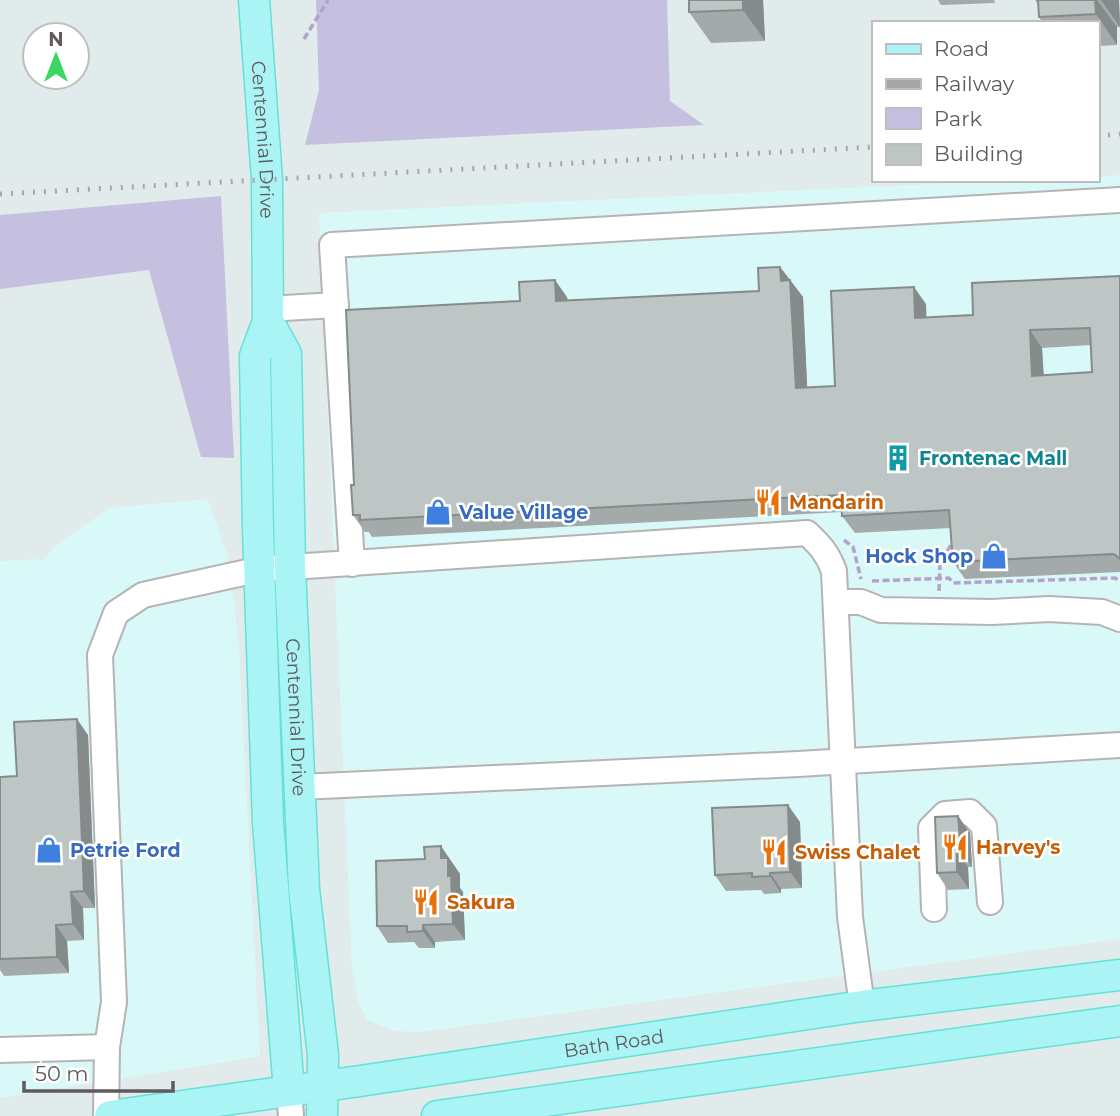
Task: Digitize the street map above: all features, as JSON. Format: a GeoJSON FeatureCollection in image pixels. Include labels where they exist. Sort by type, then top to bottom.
{"type":"FeatureCollection","features":[{"type":"Feature","properties":{"kind":"main road","name":"Centennial Drive"},"geometry":{"type":"LineString","coordinates":[[254,1],[267,180],[268,315],[255,356],[258,530],[276,568],[300,787],[304,889],[323,1055],[322,1116]]}},
{"type":"Feature","properties":{"kind":"main road","name":"Centennial Drive"},"geometry":{"type":"LineString","coordinates":[[276,568],[268,823],[290,1104]]}},
{"type":"Feature","properties":{"kind":"main road","name":"Bath Road"},"geometry":{"type":"LineString","coordinates":[[108,1116],[290,1104],[324,1086],[862,1006],[1120,975]]}},
{"type":"Feature","properties":{"kind":"main road"},"geometry":{"type":"LineString","coordinates":[[437,1116],[1120,1021]]}},
{"type":"Feature","properties":{"kind":"lane"},"geometry":{"type":"LineString","coordinates":[[352,564],[332,245],[1120,200]]}},
{"type":"Feature","properties":{"kind":"lane"},"geometry":{"type":"LineString","coordinates":[[268,315],[336,306]]}},
{"type":"Feature","properties":{"kind":"lane"},"geometry":{"type":"LineString","coordinates":[[108,1116],[107,1047],[114,1002],[100,655],[116,613],[144,595],[276,568],[807,533],[829,557],[834,571],[850,917],[862,1006]]}},
{"type":"Feature","properties":{"kind":"lane"},"geometry":{"type":"LineString","coordinates":[[836,602],[861,602],[881,610],[992,612],[1049,609],[1102,612],[1120,620]]}},
{"type":"Feature","properties":{"kind":"lane"},"geometry":{"type":"LineString","coordinates":[[300,787],[1120,746]]}},
{"type":"Feature","properties":{"kind":"lane"},"geometry":{"type":"LineString","coordinates":[[934,909],[931,828],[945,814],[970,813],[984,826],[990,902]]}},
{"type":"Feature","properties":{"kind":"lane"},"geometry":{"type":"LineString","coordinates":[[0,1050],[107,1047]]}},
{"type":"Feature","properties":{"kind":"path"},"geometry":{"type":"LineString","coordinates":[[303,39],[328,0]]}},
{"type":"Feature","properties":{"kind":"path"},"geometry":{"type":"LineString","coordinates":[[939,611],[940,563],[954,539]]}},
{"type":"Feature","properties":{"kind":"shaded area"},"geometry":{"type":"Polygon","coordinates":[[[1120,175],[1120,939],[420,1032],[395,1031],[367,1020],[358,1001],[352,969],[319,213],[976,182],[1099,182],[1099,177],[1120,175]]]}},
{"type":"Feature","properties":{"kind":"shaded area"},"geometry":{"type":"Polygon","coordinates":[[[208,499],[230,563],[239,649],[260,1056],[0,1098],[0,561],[44,559],[57,544],[110,508],[208,499]]]}},
{"type":"Feature","properties":{"kind":"green space"},"geometry":{"type":"Polygon","coordinates":[[[316,0],[667,0],[670,101],[704,125],[305,145],[319,90],[316,0]]]}},
{"type":"Feature","properties":{"kind":"green space"},"geometry":{"type":"Polygon","coordinates":[[[221,196],[234,458],[201,457],[149,270],[0,289],[0,215],[221,196]]]}},
{"type":"Feature","properties":{"kind":"building"},"geometry":{"type":"Polygon","coordinates":[[[689,0],[743,0],[743,10],[689,12],[689,0]]]}},
{"type":"Feature","properties":{"kind":"building"},"geometry":{"type":"Polygon","coordinates":[[[1038,0],[1095,0],[1096,14],[1039,17],[1038,0]]]}},
{"type":"Feature","properties":{"kind":"building"},"geometry":{"type":"Polygon","coordinates":[[[780,267],[781,281],[790,280],[796,388],[835,386],[831,291],[914,287],[915,318],[973,315],[972,283],[1120,276],[1120,559],[1114,554],[953,562],[949,510],[842,516],[841,495],[360,520],[360,515],[353,515],[346,310],[520,301],[519,282],[555,280],[556,301],[759,291],[758,268],[780,267]],[[1090,328],[1030,330],[1032,376],[1092,372],[1090,328]]]}},
{"type":"Feature","properties":{"kind":"building","name":"Petrie Ford"},"geometry":{"type":"Polygon","coordinates":[[[77,719],[84,891],[71,892],[73,924],[56,925],[57,957],[0,959],[0,777],[17,776],[14,722],[77,719]]]}},
{"type":"Feature","properties":{"kind":"building","name":"Swiss Chalet"},"geometry":{"type":"Polygon","coordinates":[[[788,805],[790,872],[752,877],[752,873],[715,875],[712,808],[788,805]]]}},
{"type":"Feature","properties":{"kind":"building"},"geometry":{"type":"Polygon","coordinates":[[[958,816],[961,850],[957,851],[957,872],[937,873],[935,817],[958,816]]]}},
{"type":"Feature","properties":{"kind":"building","name":"Sakura"},"geometry":{"type":"Polygon","coordinates":[[[441,846],[441,858],[448,858],[448,876],[451,875],[453,924],[423,925],[423,931],[407,932],[407,926],[377,926],[376,861],[425,859],[424,847],[441,846]]]}},
{"type":"Feature","properties":{"kind":"railway"},"geometry":{"type":"LineString","coordinates":[[1099,136],[1120,134]]}},
{"type":"Feature","properties":{"kind":"railway"},"geometry":{"type":"LineString","coordinates":[[0,194],[872,147]]}},
{"type":"Feature","properties":{"kind":"place","name":"Frontenac Mall"},"geometry":{"type":"Point","coordinates":[898,458]}},
{"type":"Feature","properties":{"kind":"place","name":"Mandarin"},"geometry":{"type":"Point","coordinates":[768,502]}},
{"type":"Feature","properties":{"kind":"place","name":"Value Village"},"geometry":{"type":"Point","coordinates":[438,512]}},
{"type":"Feature","properties":{"kind":"place","name":"Hock Shop"},"geometry":{"type":"Point","coordinates":[994,556]}},
{"type":"Feature","properties":{"kind":"place","name":"Harvey's"},"geometry":{"type":"Point","coordinates":[955,847]}},
{"type":"Feature","properties":{"kind":"place","name":"Petrie Ford"},"geometry":{"type":"Point","coordinates":[49,850]}},
{"type":"Feature","properties":{"kind":"place","name":"Swiss Chalet"},"geometry":{"type":"Point","coordinates":[774,852]}},
{"type":"Feature","properties":{"kind":"place","name":"Sakura"},"geometry":{"type":"Point","coordinates":[426,902]}}]}
